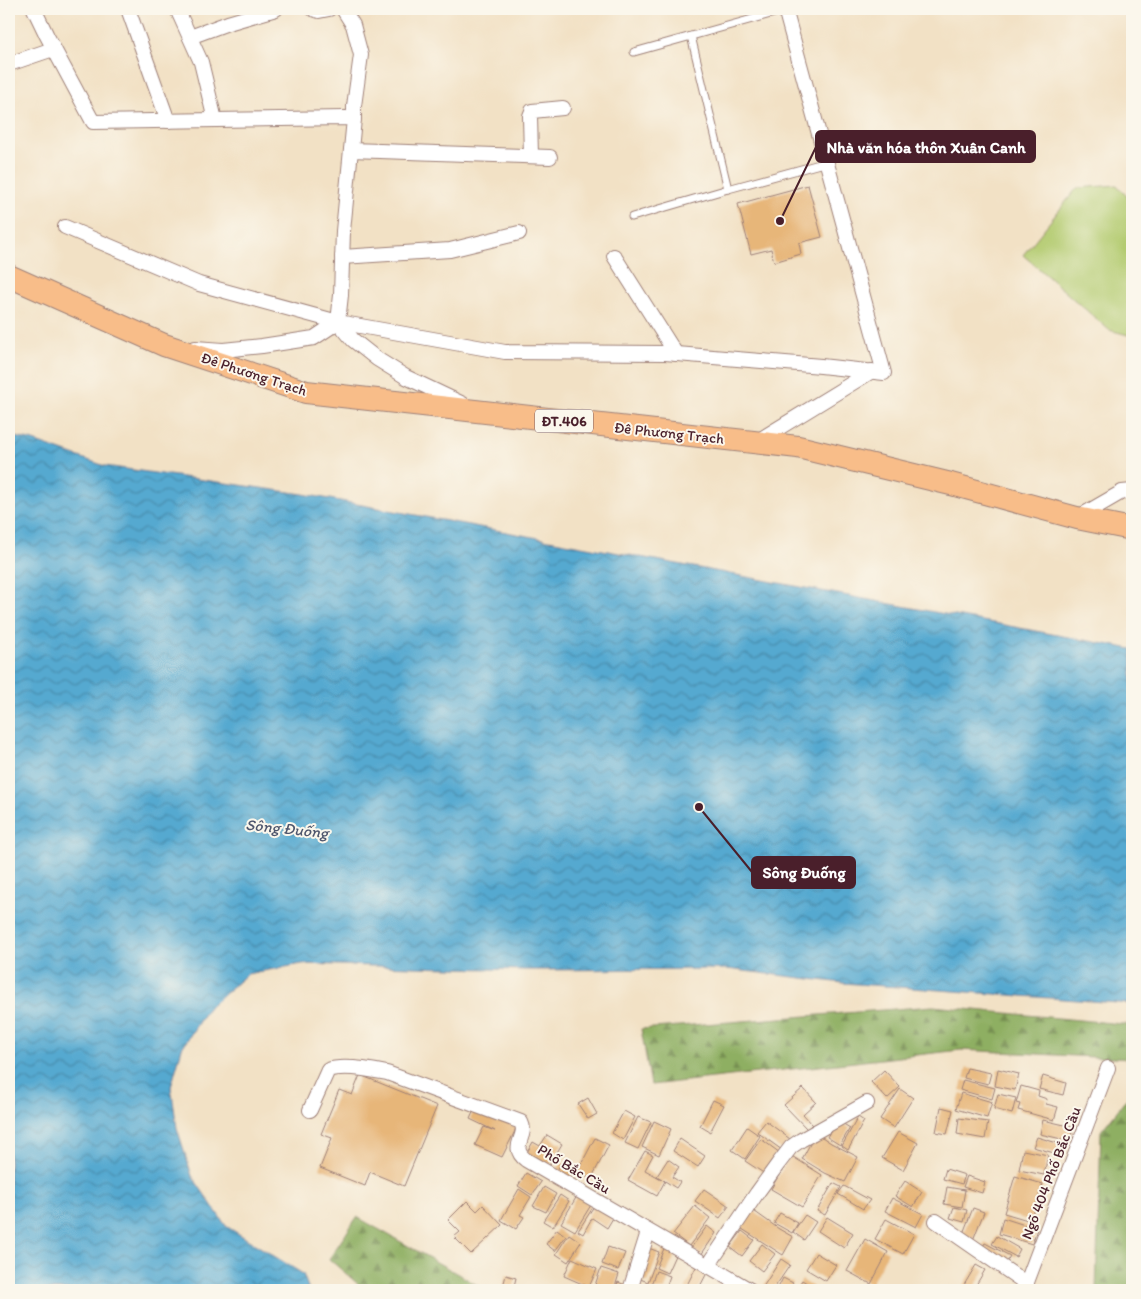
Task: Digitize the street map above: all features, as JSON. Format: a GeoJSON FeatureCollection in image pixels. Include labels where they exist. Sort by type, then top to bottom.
{"type":"FeatureCollection","features":[{"type":"Feature","properties":{"kind":"main road","name":"Đê Phương Trạch"},"geometry":{"type":"LineString","coordinates":[[9,276],[164,345],[306,392],[755,442],[808,450],[951,484],[1077,518],[1132,529]]}},
{"type":"Feature","properties":{"kind":"street"},"geometry":{"type":"LineString","coordinates":[[34,9],[93,122],[354,119]]}},
{"type":"Feature","properties":{"kind":"street"},"geometry":{"type":"LineString","coordinates":[[128,9],[168,121]]}},
{"type":"Feature","properties":{"kind":"street"},"geometry":{"type":"LineString","coordinates":[[177,9],[201,62],[215,120]]}},
{"type":"Feature","properties":{"kind":"street"},"geometry":{"type":"LineString","coordinates":[[190,37],[276,9]]}},
{"type":"Feature","properties":{"kind":"street"},"geometry":{"type":"LineString","coordinates":[[314,9],[319,12],[328,9]]}},
{"type":"Feature","properties":{"kind":"street"},"geometry":{"type":"LineString","coordinates":[[343,9],[353,24],[361,55],[354,106],[343,231],[341,295],[338,322],[352,340],[406,377],[479,412]]}},
{"type":"Feature","properties":{"kind":"street"},"geometry":{"type":"LineString","coordinates":[[65,227],[200,284],[338,322],[505,352],[676,354],[884,373],[785,10]]}},
{"type":"Feature","properties":{"kind":"street"},"geometry":{"type":"LineString","coordinates":[[9,64],[54,49]]}},
{"type":"Feature","properties":{"kind":"street"},"geometry":{"type":"LineString","coordinates":[[531,156],[530,116],[532,112],[563,108]]}},
{"type":"Feature","properties":{"kind":"street"},"geometry":{"type":"LineString","coordinates":[[351,150],[550,156]]}},
{"type":"Feature","properties":{"kind":"street"},"geometry":{"type":"LineString","coordinates":[[342,257],[450,250],[519,233]]}},
{"type":"Feature","properties":{"kind":"street"},"geometry":{"type":"LineString","coordinates":[[614,256],[676,354]]}},
{"type":"Feature","properties":{"kind":"street"},"geometry":{"type":"LineString","coordinates":[[164,345],[223,350],[262,346],[314,338],[338,322]]}},
{"type":"Feature","properties":{"kind":"street"},"geometry":{"type":"LineString","coordinates":[[755,442],[872,372]]}},
{"type":"Feature","properties":{"kind":"street"},"geometry":{"type":"LineString","coordinates":[[1077,518],[1122,492],[1132,491]]}},
{"type":"Feature","properties":{"kind":"street","name":"Phố Bắc Cầu"},"geometry":{"type":"LineString","coordinates":[[310,1110],[328,1070],[344,1068],[387,1073],[520,1122],[523,1129],[518,1150],[522,1157],[750,1290]]}},
{"type":"Feature","properties":{"kind":"street","name":"Ngõ 404 Phố Bắc Cầu"},"geometry":{"type":"LineString","coordinates":[[1025,1287],[1108,1068]]}},
{"type":"Feature","properties":{"kind":"street"},"geometry":{"type":"LineString","coordinates":[[708,1266],[757,1193],[792,1146],[866,1103]]}},
{"type":"Feature","properties":{"kind":"street"},"geometry":{"type":"LineString","coordinates":[[936,1221],[1025,1287]]}},
{"type":"Feature","properties":{"kind":"street"},"geometry":{"type":"LineString","coordinates":[[630,1290],[648,1232]]}},
{"type":"Feature","properties":{"kind":"lane"},"geometry":{"type":"LineString","coordinates":[[634,52],[785,10]]}},
{"type":"Feature","properties":{"kind":"lane"},"geometry":{"type":"LineString","coordinates":[[691,36],[728,189]]}},
{"type":"Feature","properties":{"kind":"lane"},"geometry":{"type":"LineString","coordinates":[[632,217],[827,162]]}},
{"type":"Feature","properties":{"kind":"green space"},"geometry":{"type":"Polygon","coordinates":[[[1117,185],[1132,202],[1132,336],[1109,330],[1023,255],[1077,188],[1117,185]]]}},
{"type":"Feature","properties":{"kind":"green space"},"geometry":{"type":"Polygon","coordinates":[[[933,1006],[1132,1025],[1132,1059],[961,1050],[651,1085],[641,1029],[933,1006]]]}},
{"type":"Feature","properties":{"kind":"green space"},"geometry":{"type":"Polygon","coordinates":[[[1132,1092],[1132,1290],[1096,1290],[1101,1131],[1132,1092]]]}},
{"type":"Feature","properties":{"kind":"green space"},"geometry":{"type":"Polygon","coordinates":[[[357,1217],[486,1290],[365,1290],[329,1259],[357,1217]]]}},
{"type":"Feature","properties":{"kind":"water","name":"Sông Đuống"},"geometry":{"type":"Polygon","coordinates":[[[9,436],[30,440],[105,466],[303,494],[1132,649],[1132,1004],[843,983],[727,969],[524,970],[302,964],[247,974],[207,1009],[182,1048],[171,1087],[177,1128],[192,1176],[226,1226],[303,1274],[309,1290],[9,1290],[9,436]]]}},
{"type":"Feature","properties":{"kind":"building"},"geometry":{"type":"Polygon","coordinates":[[[808,185],[822,237],[799,243],[801,254],[774,262],[771,249],[751,254],[738,204],[808,185]]]}},
{"type":"Feature","properties":{"kind":"building"},"geometry":{"type":"Polygon","coordinates":[[[967,1068],[991,1073],[988,1084],[964,1078],[967,1068]]]}},
{"type":"Feature","properties":{"kind":"building"},"geometry":{"type":"Polygon","coordinates":[[[998,1069],[1019,1074],[1015,1090],[995,1086],[998,1069]]]}},
{"type":"Feature","properties":{"kind":"building"},"geometry":{"type":"Polygon","coordinates":[[[884,1070],[900,1087],[887,1099],[871,1082],[884,1070]]]}},
{"type":"Feature","properties":{"kind":"building"},"geometry":{"type":"Polygon","coordinates":[[[360,1075],[437,1106],[404,1186],[370,1172],[365,1186],[320,1168],[332,1138],[321,1134],[339,1090],[352,1095],[360,1075]]]}},
{"type":"Feature","properties":{"kind":"building"},"geometry":{"type":"Polygon","coordinates":[[[1043,1076],[1066,1083],[1063,1095],[1039,1089],[1043,1076]]]}},
{"type":"Feature","properties":{"kind":"building"},"geometry":{"type":"Polygon","coordinates":[[[963,1080],[995,1088],[992,1099],[960,1090],[963,1080]]]}},
{"type":"Feature","properties":{"kind":"building"},"geometry":{"type":"Polygon","coordinates":[[[1021,1086],[1039,1091],[1038,1096],[1047,1099],[1046,1104],[1058,1107],[1054,1120],[1018,1110],[1020,1104],[1016,1103],[1021,1086]]]}},
{"type":"Feature","properties":{"kind":"building"},"geometry":{"type":"Polygon","coordinates":[[[803,1088],[816,1102],[803,1114],[812,1124],[807,1129],[784,1105],[803,1088]]]}},
{"type":"Feature","properties":{"kind":"building"},"geometry":{"type":"Polygon","coordinates":[[[900,1089],[913,1098],[894,1128],[880,1119],[900,1089]]]}},
{"type":"Feature","properties":{"kind":"building"},"geometry":{"type":"Polygon","coordinates":[[[961,1093],[992,1102],[987,1118],[956,1109],[961,1093]]]}},
{"type":"Feature","properties":{"kind":"building"},"geometry":{"type":"Polygon","coordinates":[[[998,1094],[1016,1098],[1012,1114],[994,1109],[998,1094]]]}},
{"type":"Feature","properties":{"kind":"building"},"geometry":{"type":"Polygon","coordinates":[[[588,1098],[597,1114],[588,1119],[578,1104],[588,1098]]]}},
{"type":"Feature","properties":{"kind":"building"},"geometry":{"type":"Polygon","coordinates":[[[713,1100],[724,1105],[710,1132],[700,1126],[713,1100]]]}},
{"type":"Feature","properties":{"kind":"building"},"geometry":{"type":"Polygon","coordinates":[[[941,1107],[953,1110],[947,1134],[936,1132],[941,1107]]]}},
{"type":"Feature","properties":{"kind":"building"},"geometry":{"type":"Polygon","coordinates":[[[475,1108],[517,1127],[502,1157],[475,1145],[484,1127],[495,1131],[470,1119],[475,1108]]]}},
{"type":"Feature","properties":{"kind":"building"},"geometry":{"type":"Polygon","coordinates":[[[624,1111],[635,1117],[623,1140],[612,1133],[624,1111]]]}},
{"type":"Feature","properties":{"kind":"building"},"geometry":{"type":"Polygon","coordinates":[[[638,1117],[651,1122],[638,1149],[625,1143],[638,1117]]]}},
{"type":"Feature","properties":{"kind":"building"},"geometry":{"type":"Polygon","coordinates":[[[858,1117],[864,1121],[848,1150],[842,1146],[858,1117]]]}},
{"type":"Feature","properties":{"kind":"building"},"geometry":{"type":"Polygon","coordinates":[[[959,1118],[988,1122],[985,1139],[957,1134],[959,1118]]]}},
{"type":"Feature","properties":{"kind":"building"},"geometry":{"type":"Polygon","coordinates":[[[837,1120],[850,1128],[840,1145],[827,1137],[837,1120]]]}},
{"type":"Feature","properties":{"kind":"building"},"geometry":{"type":"Polygon","coordinates":[[[1043,1120],[1073,1127],[1070,1141],[1040,1134],[1043,1120]]]}},
{"type":"Feature","properties":{"kind":"building"},"geometry":{"type":"Polygon","coordinates":[[[654,1121],[671,1129],[659,1155],[642,1147],[654,1121]]]}},
{"type":"Feature","properties":{"kind":"building"},"geometry":{"type":"Polygon","coordinates":[[[766,1121],[790,1139],[782,1150],[757,1132],[766,1121]]]}},
{"type":"Feature","properties":{"kind":"building"},"geometry":{"type":"Polygon","coordinates":[[[747,1127],[760,1136],[745,1159],[732,1150],[747,1127]]]}},
{"type":"Feature","properties":{"kind":"building"},"geometry":{"type":"Polygon","coordinates":[[[898,1132],[918,1143],[903,1170],[882,1158],[898,1132]]]}},
{"type":"Feature","properties":{"kind":"building"},"geometry":{"type":"Polygon","coordinates":[[[816,1133],[858,1157],[845,1182],[802,1159],[816,1133]]]}},
{"type":"Feature","properties":{"kind":"building"},"geometry":{"type":"Polygon","coordinates":[[[547,1135],[562,1144],[547,1169],[525,1156],[533,1142],[540,1146],[547,1135]]]}},
{"type":"Feature","properties":{"kind":"building"},"geometry":{"type":"Polygon","coordinates":[[[1037,1137],[1064,1145],[1061,1155],[1033,1147],[1037,1137]]]}},
{"type":"Feature","properties":{"kind":"building"},"geometry":{"type":"Polygon","coordinates":[[[595,1138],[609,1145],[591,1179],[577,1172],[595,1138]]]}},
{"type":"Feature","properties":{"kind":"building"},"geometry":{"type":"Polygon","coordinates":[[[680,1139],[705,1156],[698,1167],[673,1151],[680,1139]]]}},
{"type":"Feature","properties":{"kind":"building"},"geometry":{"type":"Polygon","coordinates":[[[761,1139],[780,1153],[765,1174],[745,1161],[761,1139]]]}},
{"type":"Feature","properties":{"kind":"building"},"geometry":{"type":"Polygon","coordinates":[[[1023,1150],[1048,1155],[1044,1175],[1019,1170],[1023,1150]]]}},
{"type":"Feature","properties":{"kind":"building"},"geometry":{"type":"Polygon","coordinates":[[[645,1151],[653,1155],[645,1170],[665,1181],[657,1196],[628,1180],[645,1151]]]}},
{"type":"Feature","properties":{"kind":"building"},"geometry":{"type":"Polygon","coordinates":[[[790,1155],[822,1175],[802,1207],[771,1189],[790,1155]]]}},
{"type":"Feature","properties":{"kind":"building"},"geometry":{"type":"Polygon","coordinates":[[[668,1159],[679,1167],[672,1177],[680,1182],[676,1188],[657,1176],[668,1159]]]}},
{"type":"Feature","properties":{"kind":"building"},"geometry":{"type":"Polygon","coordinates":[[[561,1163],[575,1170],[568,1182],[555,1175],[561,1163]]]}},
{"type":"Feature","properties":{"kind":"building"},"geometry":{"type":"Polygon","coordinates":[[[946,1169],[965,1175],[962,1184],[943,1179],[946,1169]]]}},
{"type":"Feature","properties":{"kind":"building"},"geometry":{"type":"Polygon","coordinates":[[[526,1173],[541,1182],[532,1195],[518,1186],[526,1173]]]}},
{"type":"Feature","properties":{"kind":"building"},"geometry":{"type":"Polygon","coordinates":[[[967,1176],[985,1182],[982,1193],[963,1187],[967,1176]]]}},
{"type":"Feature","properties":{"kind":"building"},"geometry":{"type":"Polygon","coordinates":[[[1015,1176],[1043,1184],[1031,1221],[1004,1213],[1015,1176]]]}},
{"type":"Feature","properties":{"kind":"building"},"geometry":{"type":"Polygon","coordinates":[[[905,1181],[922,1192],[913,1207],[895,1196],[905,1181]]]}},
{"type":"Feature","properties":{"kind":"building"},"geometry":{"type":"Polygon","coordinates":[[[833,1183],[841,1187],[825,1215],[817,1211],[833,1183]]]}},
{"type":"Feature","properties":{"kind":"building"},"geometry":{"type":"Polygon","coordinates":[[[844,1186],[870,1200],[863,1209],[838,1194],[844,1186]]]}},
{"type":"Feature","properties":{"kind":"building"},"geometry":{"type":"Polygon","coordinates":[[[544,1187],[556,1194],[546,1212],[533,1206],[544,1187]]]}},
{"type":"Feature","properties":{"kind":"building"},"geometry":{"type":"Polygon","coordinates":[[[947,1187],[965,1190],[962,1207],[944,1204],[947,1187]]]}},
{"type":"Feature","properties":{"kind":"building"},"geometry":{"type":"Polygon","coordinates":[[[519,1189],[531,1197],[520,1215],[524,1217],[516,1229],[501,1220],[519,1189]]]}},
{"type":"Feature","properties":{"kind":"building"},"geometry":{"type":"Polygon","coordinates":[[[704,1189],[729,1206],[720,1218],[695,1201],[704,1189]]]}},
{"type":"Feature","properties":{"kind":"building"},"geometry":{"type":"Polygon","coordinates":[[[560,1195],[569,1201],[553,1227],[543,1221],[560,1195]]]}},
{"type":"Feature","properties":{"kind":"building"},"geometry":{"type":"Polygon","coordinates":[[[577,1196],[591,1205],[575,1231],[561,1223],[577,1196]]]}},
{"type":"Feature","properties":{"kind":"building"},"geometry":{"type":"Polygon","coordinates":[[[892,1198],[923,1214],[916,1227],[885,1211],[892,1198]]]}},
{"type":"Feature","properties":{"kind":"building"},"geometry":{"type":"Polygon","coordinates":[[[467,1201],[477,1211],[483,1205],[502,1225],[471,1254],[454,1237],[460,1232],[448,1220],[467,1201]]]}},
{"type":"Feature","properties":{"kind":"building"},"geometry":{"type":"Polygon","coordinates":[[[594,1206],[613,1218],[607,1228],[592,1218],[583,1234],[578,1231],[594,1206]]]}},
{"type":"Feature","properties":{"kind":"building"},"geometry":{"type":"Polygon","coordinates":[[[695,1206],[710,1218],[689,1246],[673,1234],[695,1206]]]}},
{"type":"Feature","properties":{"kind":"building"},"geometry":{"type":"Polygon","coordinates":[[[954,1207],[967,1210],[964,1222],[950,1218],[954,1207]]]}},
{"type":"Feature","properties":{"kind":"building"},"geometry":{"type":"Polygon","coordinates":[[[973,1208],[984,1212],[973,1240],[962,1236],[973,1208]]]}},
{"type":"Feature","properties":{"kind":"building"},"geometry":{"type":"Polygon","coordinates":[[[751,1209],[793,1237],[783,1255],[739,1227],[751,1209]]]}},
{"type":"Feature","properties":{"kind":"building"},"geometry":{"type":"Polygon","coordinates":[[[780,1213],[798,1223],[792,1233],[774,1223],[780,1213]]]}},
{"type":"Feature","properties":{"kind":"building"},"geometry":{"type":"Polygon","coordinates":[[[805,1215],[816,1222],[804,1240],[793,1232],[805,1215]]]}},
{"type":"Feature","properties":{"kind":"building"},"geometry":{"type":"Polygon","coordinates":[[[827,1217],[853,1233],[844,1248],[818,1231],[827,1217]]]}},
{"type":"Feature","properties":{"kind":"building"},"geometry":{"type":"Polygon","coordinates":[[[1003,1218],[1037,1229],[1032,1244],[999,1234],[1003,1218]]]}},
{"type":"Feature","properties":{"kind":"building"},"geometry":{"type":"Polygon","coordinates":[[[886,1219],[914,1234],[903,1254],[875,1239],[886,1219]]]}},
{"type":"Feature","properties":{"kind":"building"},"geometry":{"type":"Polygon","coordinates":[[[707,1226],[716,1233],[701,1255],[691,1248],[707,1226]]]}},
{"type":"Feature","properties":{"kind":"building"},"geometry":{"type":"Polygon","coordinates":[[[557,1229],[566,1236],[555,1251],[546,1244],[557,1229]]]}},
{"type":"Feature","properties":{"kind":"building"},"geometry":{"type":"Polygon","coordinates":[[[742,1231],[754,1240],[742,1256],[730,1247],[742,1231]]]}},
{"type":"Feature","properties":{"kind":"building"},"geometry":{"type":"Polygon","coordinates":[[[569,1234],[581,1242],[568,1262],[556,1254],[569,1234]]]}},
{"type":"Feature","properties":{"kind":"building"},"geometry":{"type":"Polygon","coordinates":[[[997,1236],[1020,1249],[1016,1257],[992,1244],[997,1236]]]}},
{"type":"Feature","properties":{"kind":"building"},"geometry":{"type":"Polygon","coordinates":[[[865,1239],[888,1252],[871,1284],[847,1271],[865,1239]]]}},
{"type":"Feature","properties":{"kind":"building"},"geometry":{"type":"Polygon","coordinates":[[[985,1243],[1010,1256],[1005,1264],[980,1251],[985,1243]]]}},
{"type":"Feature","properties":{"kind":"building"},"geometry":{"type":"Polygon","coordinates":[[[762,1244],[775,1254],[762,1271],[749,1261],[762,1244]]]}},
{"type":"Feature","properties":{"kind":"building"},"geometry":{"type":"Polygon","coordinates":[[[665,1246],[677,1251],[667,1273],[656,1268],[665,1246]]]}},
{"type":"Feature","properties":{"kind":"building"},"geometry":{"type":"Polygon","coordinates":[[[608,1247],[625,1253],[618,1270],[602,1264],[608,1247]]]}},
{"type":"Feature","properties":{"kind":"building"},"geometry":{"type":"Polygon","coordinates":[[[646,1247],[659,1252],[648,1282],[635,1277],[646,1247]]]}},
{"type":"Feature","properties":{"kind":"building"},"geometry":{"type":"Polygon","coordinates":[[[816,1253],[836,1265],[826,1281],[806,1269],[816,1253]]]}},
{"type":"Feature","properties":{"kind":"building"},"geometry":{"type":"Polygon","coordinates":[[[572,1258],[597,1269],[589,1287],[564,1276],[572,1258]]]}},
{"type":"Feature","properties":{"kind":"building"},"geometry":{"type":"Polygon","coordinates":[[[781,1259],[790,1265],[773,1290],[761,1290],[781,1259]]]}},
{"type":"Feature","properties":{"kind":"building"},"geometry":{"type":"Polygon","coordinates":[[[697,1265],[708,1271],[698,1290],[687,1290],[685,1289],[697,1265]]]}},
{"type":"Feature","properties":{"kind":"building"},"geometry":{"type":"Polygon","coordinates":[[[976,1265],[985,1270],[973,1290],[961,1290],[976,1265]]]}},
{"type":"Feature","properties":{"kind":"building"},"geometry":{"type":"Polygon","coordinates":[[[601,1268],[619,1274],[614,1290],[595,1285],[601,1268]]]}},
{"type":"Feature","properties":{"kind":"building"},"geometry":{"type":"Polygon","coordinates":[[[656,1271],[670,1276],[665,1290],[649,1290],[656,1271]]]}},
{"type":"Feature","properties":{"kind":"building"},"geometry":{"type":"Polygon","coordinates":[[[506,1275],[516,1278],[513,1290],[502,1290],[506,1275]]]}},
{"type":"Feature","properties":{"kind":"building"},"geometry":{"type":"Polygon","coordinates":[[[783,1278],[793,1283],[790,1290],[777,1290],[783,1278]]]}},
{"type":"Feature","properties":{"kind":"building"},"geometry":{"type":"Polygon","coordinates":[[[802,1280],[813,1287],[812,1290],[796,1290],[802,1280]]]}},
{"type":"Feature","properties":{"kind":"building"},"geometry":{"type":"Polygon","coordinates":[[[618,1282],[630,1287],[628,1290],[615,1290],[618,1282]]]}},
{"type":"Feature","properties":{"kind":"place","name":"Nhà văn hóa thôn Xuân Canh"},"geometry":{"type":"Point","coordinates":[780,221]}},
{"type":"Feature","properties":{"kind":"place","name":"Sông Đuống"},"geometry":{"type":"Point","coordinates":[699,807]}}]}
